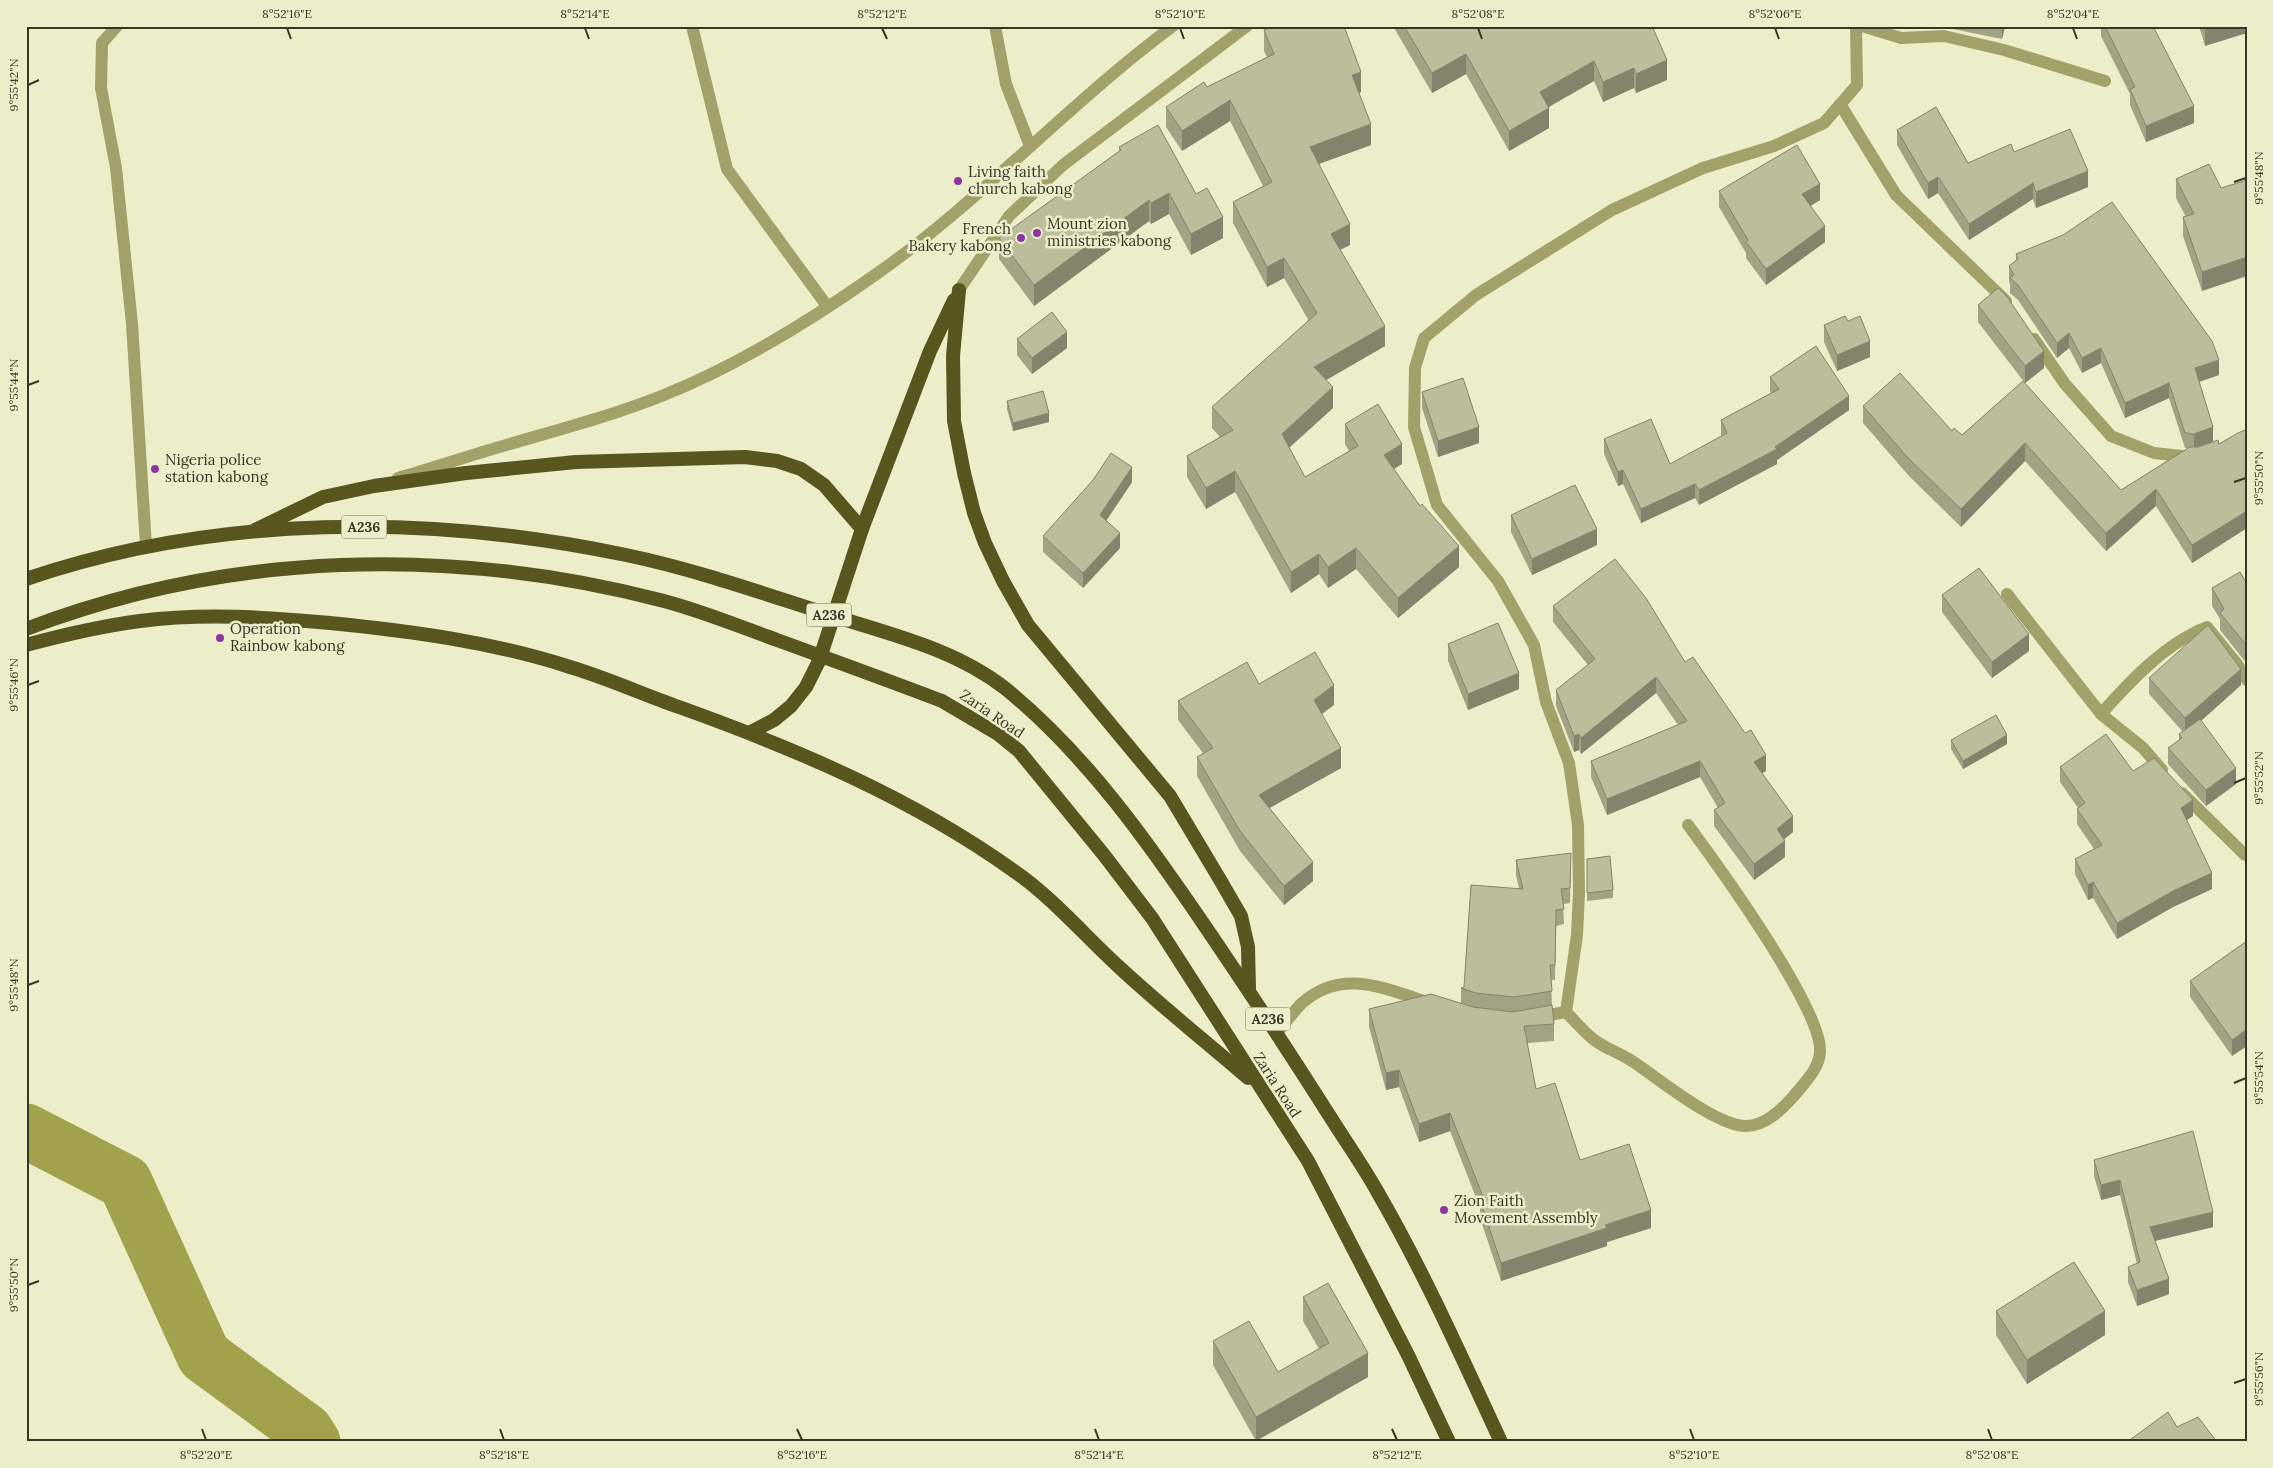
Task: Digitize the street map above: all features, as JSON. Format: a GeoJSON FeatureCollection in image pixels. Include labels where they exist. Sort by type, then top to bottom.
{"type":"FeatureCollection","features":[{"type":"Feature","properties":{"kind":"highway"},"geometry":{"type":"LineString","coordinates":[[751,732],[774,720],[791,706],[806,687],[819,660],[862,529],[930,351],[959,290]]}},
{"type":"Feature","properties":{"kind":"highway"},"geometry":{"type":"LineString","coordinates":[[959,290],[953,356],[954,421],[968,489],[985,543],[1028,625],[1170,796],[1214,870],[1241,916],[1248,947],[1248,989]]}},
{"type":"Feature","properties":{"kind":"highway"},"geometry":{"type":"LineString","coordinates":[[249,533],[323,497],[374,486],[466,473],[576,462],[745,457],[777,461],[801,469],[824,484],[862,529]]}},
{"type":"Feature","properties":{"kind":"highway","name":"A236"},"geometry":{"type":"LineString","coordinates":[[26,579],[56,569],[146,546],[249,533],[340,527],[445,530],[540,541],[626,555],[703,574],[955,656],[1000,685],[1059,736],[1161,860],[1277,1032],[1377,1192],[1438,1307],[1501,1442]]}},
{"type":"Feature","properties":{"kind":"highway","name":"Zaria Road"},"geometry":{"type":"LineString","coordinates":[[26,629],[99,603],[156,588],[217,576],[292,567],[356,564],[448,566],[526,574],[598,586],[700,612],[942,701],[998,734],[1019,751],[1152,918],[1259,1088],[1308,1161],[1408,1355],[1449,1442]]}},
{"type":"Feature","properties":{"kind":"highway"},"geometry":{"type":"LineString","coordinates":[[26,645],[140,621],[208,616],[281,618],[363,626],[467,640],[570,666],[751,732],[900,800],[966,838],[1017,873],[1072,920],[1182,1024],[1259,1088]]}},
{"type":"Feature","properties":{"kind":"street"},"geometry":{"type":"LineString","coordinates":[[117,26],[102,43],[101,88],[116,168],[132,324],[146,546]]}},
{"type":"Feature","properties":{"kind":"street"},"geometry":{"type":"LineString","coordinates":[[692,26],[727,169],[827,306]]}},
{"type":"Feature","properties":{"kind":"street"},"geometry":{"type":"LineString","coordinates":[[995,26],[1006,84],[1030,146]]}},
{"type":"Feature","properties":{"kind":"street"},"geometry":{"type":"LineString","coordinates":[[374,486],[587,421],[665,395],[741,358],[875,276],[941,225],[1140,51],[1173,26]]}},
{"type":"Feature","properties":{"kind":"street"},"geometry":{"type":"LineString","coordinates":[[959,290],[1009,216],[1063,165],[1247,26]]}},
{"type":"Feature","properties":{"kind":"street"},"geometry":{"type":"LineString","coordinates":[[1566,1012],[1578,935],[1579,893],[1578,825],[1568,763],[1546,702],[1534,645],[1498,582],[1437,505],[1414,427],[1415,368],[1424,338],[1476,295],[1612,210],[1703,168],[1774,146],[1824,123],[1857,85],[1856,26]]}},
{"type":"Feature","properties":{"kind":"street"},"geometry":{"type":"LineString","coordinates":[[1862,26],[1901,38],[1944,36],[2004,50],[2105,81]]}},
{"type":"Feature","properties":{"kind":"street"},"geometry":{"type":"LineString","coordinates":[[1840,104],[1896,195],[2016,313]]}},
{"type":"Feature","properties":{"kind":"street"},"geometry":{"type":"LineString","coordinates":[[2027,329],[2065,384],[2111,436],[2154,453],[2195,457],[2203,454]]}},
{"type":"Feature","properties":{"kind":"street"},"geometry":{"type":"LineString","coordinates":[[2007,594],[2101,714],[2143,748],[2184,796],[2245,855]]}},
{"type":"Feature","properties":{"kind":"street"},"geometry":{"type":"LineString","coordinates":[[2101,714],[2133,677],[2190,634],[2207,627],[2237,664],[2247,680]]}},
{"type":"Feature","properties":{"kind":"street"},"geometry":{"type":"LineString","coordinates":[[1566,1012],[1594,1039],[1631,1060],[1710,1114],[1729,1123],[1747,1126],[1768,1120],[1784,1106],[1812,1075],[1820,1052],[1816,1030],[1803,1000],[1758,925],[1688,825]]}},
{"type":"Feature","properties":{"kind":"street"},"geometry":{"type":"LineString","coordinates":[[1277,1032],[1303,1003],[1322,990],[1342,983],[1368,983],[1446,1008]]}},
{"type":"Feature","properties":{"kind":"street"},"geometry":{"type":"LineString","coordinates":[[1522,1020],[1566,1012]]}},
{"type":"Feature","properties":{"kind":"building"},"geometry":{"type":"Polygon","coordinates":[[[1275,26],[1344,26],[1361,72],[1352,75],[1371,124],[1310,147],[1350,224],[1331,234],[1385,326],[1314,367],[1333,387],[1282,434],[1305,477],[1358,446],[1345,424],[1378,404],[1402,444],[1384,455],[1420,506],[1422,504],[1459,546],[1398,598],[1356,548],[1328,567],[1319,554],[1291,572],[1235,471],[1206,488],[1187,456],[1233,430],[1212,407],[1317,313],[1284,258],[1267,267],[1233,202],[1272,182],[1230,100],[1182,131],[1166,107],[1204,82],[1207,87],[1274,54],[1264,30],[1275,26]]]}},
{"type":"Feature","properties":{"kind":"building"},"geometry":{"type":"Polygon","coordinates":[[[1404,26],[1652,26],[1667,60],[1636,74],[1634,68],[1603,82],[1594,61],[1540,92],[1549,108],[1509,131],[1466,54],[1432,73],[1404,26]]]}},
{"type":"Feature","properties":{"kind":"building"},"geometry":{"type":"Polygon","coordinates":[[[2105,26],[2153,26],[2194,106],[2146,126],[2130,89],[2135,87],[2105,26]]]}},
{"type":"Feature","properties":{"kind":"building"},"geometry":{"type":"Polygon","coordinates":[[[1936,107],[1968,163],[2011,144],[2014,152],[2070,129],[2088,171],[2036,192],[2033,183],[1969,224],[1938,177],[1928,183],[1897,130],[1936,107]]]}},
{"type":"Feature","properties":{"kind":"building"},"geometry":{"type":"Polygon","coordinates":[[[1158,125],[1196,194],[1207,188],[1223,217],[1191,234],[1169,193],[1151,203],[1149,200],[1034,285],[999,238],[1121,150],[1119,147],[1158,125]]]}},
{"type":"Feature","properties":{"kind":"building"},"geometry":{"type":"Polygon","coordinates":[[[1797,145],[1820,184],[1802,194],[1825,226],[1766,269],[1746,242],[1748,240],[1719,191],[1797,145]]]}},
{"type":"Feature","properties":{"kind":"building"},"geometry":{"type":"Polygon","coordinates":[[[2209,164],[2221,188],[2247,180],[2247,257],[2202,272],[2183,217],[2194,214],[2176,179],[2209,164]]]}},
{"type":"Feature","properties":{"kind":"building"},"geometry":{"type":"Polygon","coordinates":[[[2112,202],[2212,341],[2219,360],[2195,368],[2213,427],[2194,434],[2185,433],[2169,383],[2125,403],[2101,348],[2082,358],[2069,333],[2057,343],[2018,285],[2010,278],[2014,275],[2009,266],[2018,259],[2016,254],[2063,235],[2112,202]]]}},
{"type":"Feature","properties":{"kind":"building"},"geometry":{"type":"Polygon","coordinates":[[[1998,288],[2005,294],[2044,351],[2025,366],[1978,305],[1998,288]]]}},
{"type":"Feature","properties":{"kind":"building"},"geometry":{"type":"Polygon","coordinates":[[[1052,312],[1067,332],[1032,358],[1017,339],[1052,312]]]}},
{"type":"Feature","properties":{"kind":"building"},"geometry":{"type":"Polygon","coordinates":[[[1845,316],[1848,321],[1860,316],[1870,341],[1837,355],[1824,325],[1845,316]]]}},
{"type":"Feature","properties":{"kind":"building"},"geometry":{"type":"Polygon","coordinates":[[[1816,346],[1849,396],[1775,447],[1777,449],[1699,490],[1695,484],[1641,509],[1623,470],[1618,472],[1604,439],[1651,419],[1670,464],[1727,433],[1721,420],[1779,389],[1770,377],[1816,346]]]}},
{"type":"Feature","properties":{"kind":"building"},"geometry":{"type":"Polygon","coordinates":[[[1900,373],[1952,431],[1954,428],[1962,435],[2023,381],[2121,490],[2190,447],[2198,447],[2218,440],[2219,444],[2247,429],[2247,511],[2192,545],[2156,489],[2106,533],[2025,443],[1961,509],[1909,459],[1863,406],[1900,373]]]}},
{"type":"Feature","properties":{"kind":"building"},"geometry":{"type":"Polygon","coordinates":[[[1463,378],[1479,427],[1438,441],[1422,392],[1463,378]]]}},
{"type":"Feature","properties":{"kind":"building"},"geometry":{"type":"Polygon","coordinates":[[[1043,391],[1049,413],[1013,423],[1007,401],[1043,391]]]}},
{"type":"Feature","properties":{"kind":"building"},"geometry":{"type":"Polygon","coordinates":[[[1111,453],[1132,467],[1100,515],[1120,533],[1083,573],[1043,536],[1093,480],[1111,453]]]}},
{"type":"Feature","properties":{"kind":"building"},"geometry":{"type":"Polygon","coordinates":[[[1575,485],[1597,529],[1532,559],[1511,515],[1575,485]]]}},
{"type":"Feature","properties":{"kind":"building"},"geometry":{"type":"Polygon","coordinates":[[[1615,559],[1646,598],[1685,662],[1693,657],[1745,733],[1751,730],[1766,755],[1754,762],[1793,816],[1777,829],[1785,841],[1754,864],[1714,810],[1725,803],[1700,761],[1607,799],[1591,761],[1687,721],[1656,677],[1581,738],[1579,734],[1574,736],[1556,690],[1595,659],[1553,606],[1615,559]]]}},
{"type":"Feature","properties":{"kind":"building"},"geometry":{"type":"Polygon","coordinates":[[[1979,568],[2029,634],[1992,662],[1942,595],[1979,568]]]}},
{"type":"Feature","properties":{"kind":"building"},"geometry":{"type":"Polygon","coordinates":[[[2240,572],[2247,584],[2247,647],[2220,613],[2224,609],[2212,588],[2240,572]]]}},
{"type":"Feature","properties":{"kind":"building"},"geometry":{"type":"Polygon","coordinates":[[[1498,623],[1519,673],[1468,694],[1448,644],[1498,623]]]}},
{"type":"Feature","properties":{"kind":"building"},"geometry":{"type":"Polygon","coordinates":[[[2208,625],[2241,669],[2185,718],[2149,678],[2208,625]]]}},
{"type":"Feature","properties":{"kind":"building"},"geometry":{"type":"Polygon","coordinates":[[[1315,652],[1334,685],[1314,700],[1341,748],[1259,795],[1313,862],[1284,886],[1240,831],[1197,757],[1213,748],[1178,701],[1247,662],[1259,684],[1315,652]]]}},
{"type":"Feature","properties":{"kind":"building"},"geometry":{"type":"Polygon","coordinates":[[[1996,715],[2007,735],[1963,761],[1951,740],[1996,715]]]}},
{"type":"Feature","properties":{"kind":"building"},"geometry":{"type":"Polygon","coordinates":[[[2200,719],[2236,768],[2206,790],[2168,748],[2182,738],[2179,734],[2200,719]]]}},
{"type":"Feature","properties":{"kind":"building"},"geometry":{"type":"Polygon","coordinates":[[[2106,734],[2133,771],[2154,758],[2193,800],[2181,808],[2212,873],[2173,891],[2117,923],[2093,882],[2088,885],[2075,859],[2102,845],[2077,809],[2085,803],[2060,767],[2106,734]]]}},
{"type":"Feature","properties":{"kind":"building"},"geometry":{"type":"Polygon","coordinates":[[[1571,853],[1570,888],[1561,889],[1564,909],[1556,910],[1555,965],[1550,965],[1552,991],[1514,997],[1476,993],[1461,988],[1464,987],[1471,885],[1523,889],[1516,860],[1571,853]]]}},
{"type":"Feature","properties":{"kind":"building"},"geometry":{"type":"Polygon","coordinates":[[[1610,856],[1613,890],[1587,893],[1587,859],[1610,856]]]}},
{"type":"Feature","properties":{"kind":"building"},"geometry":{"type":"Polygon","coordinates":[[[2247,941],[2247,1029],[2232,1040],[2190,981],[2247,941]]]}},
{"type":"Feature","properties":{"kind":"building"},"geometry":{"type":"Polygon","coordinates":[[[1431,994],[1473,1007],[1513,1012],[1552,1005],[1554,1024],[1524,1026],[1536,1089],[1555,1083],[1580,1160],[1629,1144],[1651,1210],[1605,1225],[1607,1228],[1501,1263],[1480,1200],[1484,1199],[1450,1113],[1419,1124],[1399,1070],[1386,1073],[1369,1009],[1431,994]]]}},
{"type":"Feature","properties":{"kind":"building"},"geometry":{"type":"Polygon","coordinates":[[[2193,1131],[2213,1212],[2150,1227],[2169,1279],[2137,1290],[2128,1267],[2140,1262],[2120,1180],[2101,1185],[2094,1160],[2193,1131]]]}},
{"type":"Feature","properties":{"kind":"building"},"geometry":{"type":"Polygon","coordinates":[[[2074,1262],[2105,1311],[2027,1360],[1996,1311],[2074,1262]]]}},
{"type":"Feature","properties":{"kind":"building"},"geometry":{"type":"Polygon","coordinates":[[[1328,1283],[1368,1353],[1256,1417],[1213,1341],[1249,1321],[1278,1372],[1329,1343],[1303,1297],[1328,1283]]]}},
{"type":"Feature","properties":{"kind":"building"},"geometry":{"type":"Polygon","coordinates":[[[2168,1412],[2177,1427],[2198,1417],[2217,1442],[2127,1442],[2168,1412]]]}},
{"type":"Feature","properties":{"kind":"waterway"},"geometry":{"type":"LineString","coordinates":[[26,1131],[125,1182],[204,1356],[306,1431],[313,1442]]}},
{"type":"Feature","properties":{"kind":"place","name":"Living faith church kabong"},"geometry":{"type":"Point","coordinates":[958,181]}},
{"type":"Feature","properties":{"kind":"place","name":"Mount zion ministries kabong"},"geometry":{"type":"Point","coordinates":[1037,233]}},
{"type":"Feature","properties":{"kind":"place","name":"French Bakery kabong"},"geometry":{"type":"Point","coordinates":[1021,238]}},
{"type":"Feature","properties":{"kind":"place","name":"Nigeria police station kabong"},"geometry":{"type":"Point","coordinates":[155,469]}},
{"type":"Feature","properties":{"kind":"place","name":"Operation Rainbow kabong"},"geometry":{"type":"Point","coordinates":[220,638]}},
{"type":"Feature","properties":{"kind":"place","name":"Zion Faith Movement Assembly"},"geometry":{"type":"Point","coordinates":[1444,1210]}}]}
